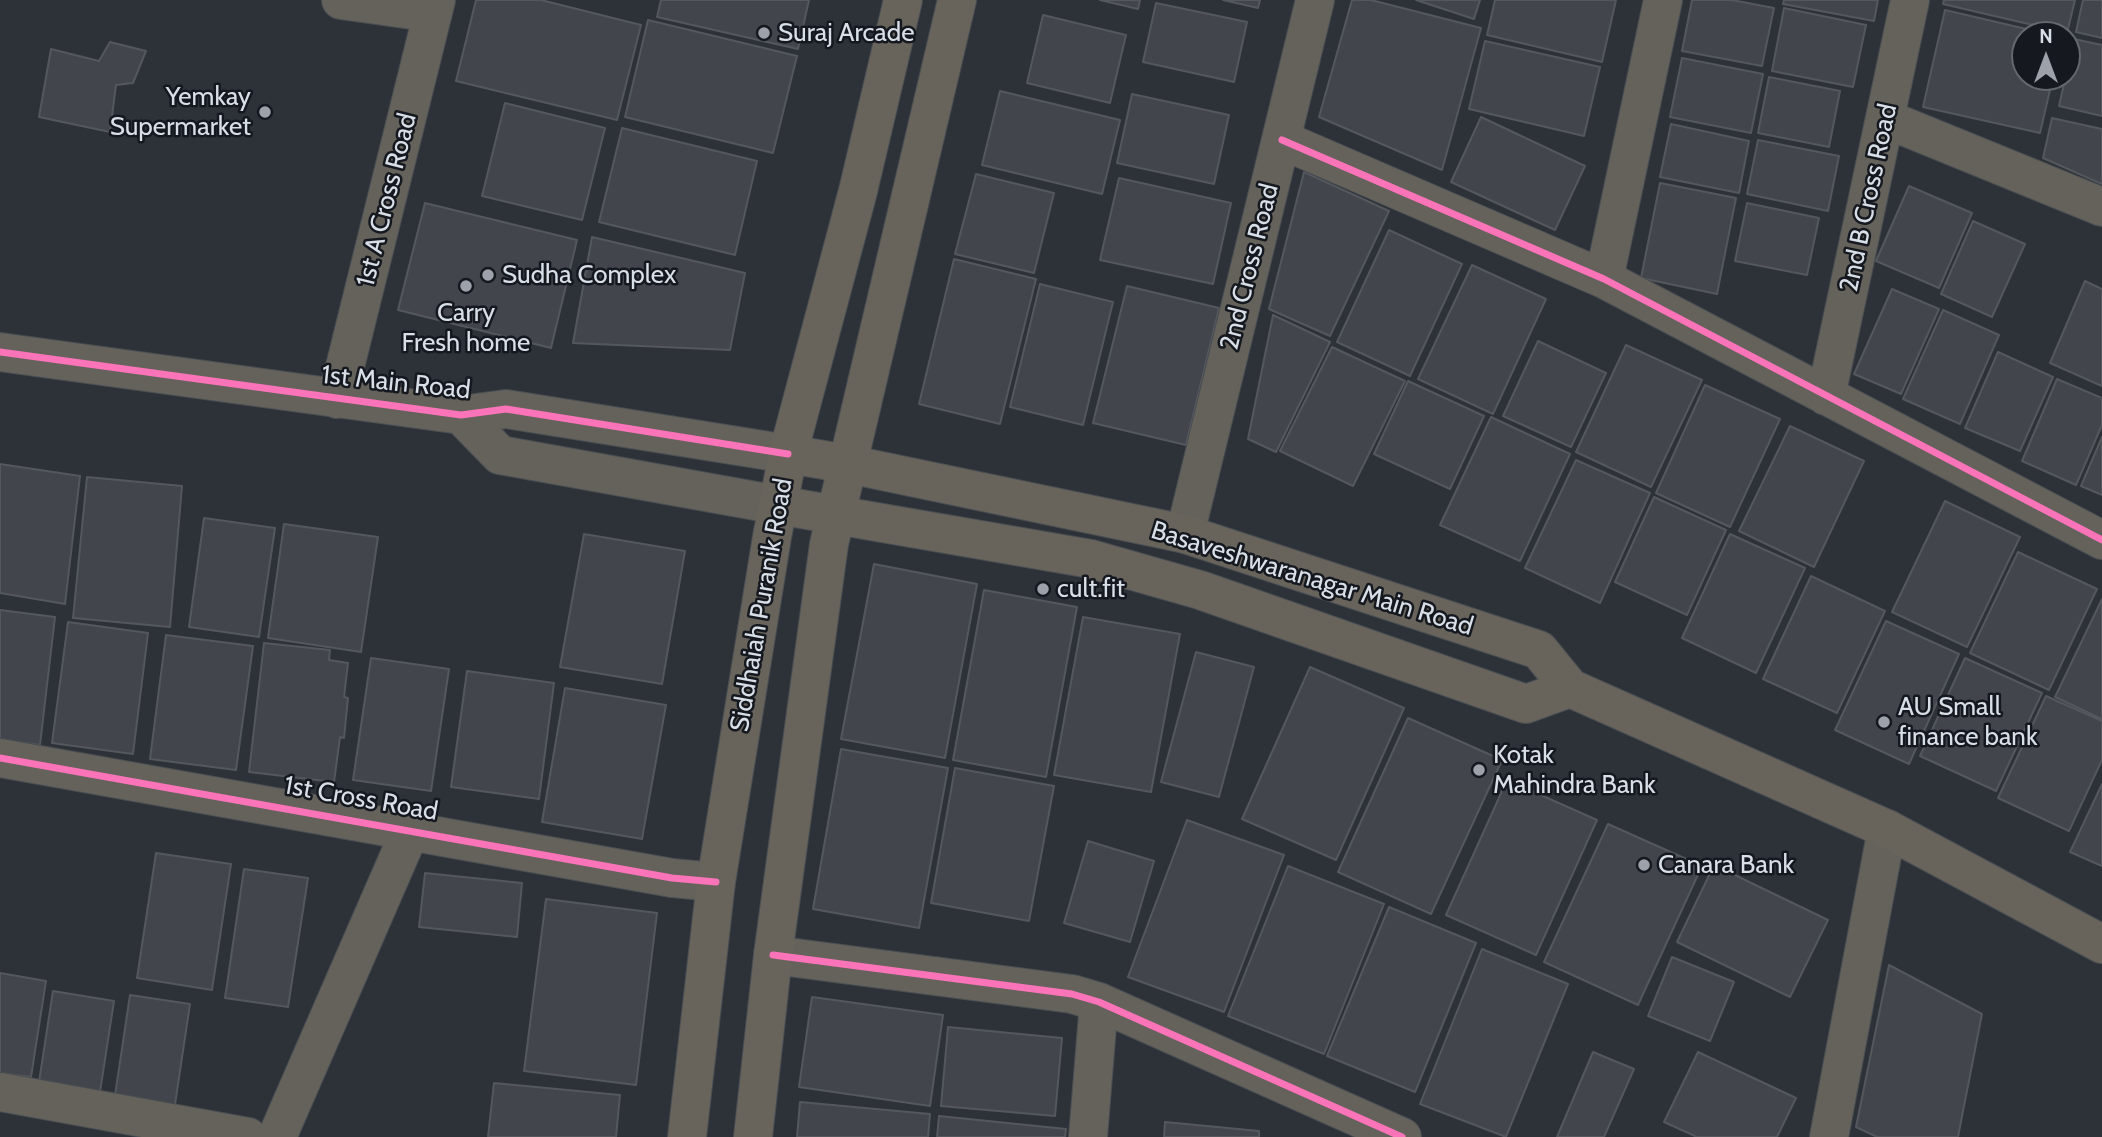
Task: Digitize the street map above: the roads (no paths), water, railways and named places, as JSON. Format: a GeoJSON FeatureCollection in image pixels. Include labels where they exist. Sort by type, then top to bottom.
{"type":"FeatureCollection","features":[{"type":"Feature","properties":{"kind":"main road","name":"Siddhaiah Puranik Road"},"geometry":{"type":"LineString","coordinates":[[687,1137],[716,883],[778,505],[788,454],[858,191],[903,0]]}},
{"type":"Feature","properties":{"kind":"main road"},"geometry":{"type":"LineString","coordinates":[[753,1137],[772,955],[829,544],[957,0]]}},
{"type":"Feature","properties":{"kind":"main road","name":"Basaveshwaranagar Main Road"},"geometry":{"type":"LineString","coordinates":[[788,454],[1185,534],[1539,650],[1570,688],[1887,829],[2102,944]]}},
{"type":"Feature","properties":{"kind":"main road","name":"Basaveshwaranagar Main Road"},"geometry":{"type":"LineString","coordinates":[[778,505],[836,513],[1103,563],[1200,590],[1526,704],[1570,688]]}},
{"type":"Feature","properties":{"kind":"street"},"geometry":{"type":"LineString","coordinates":[[341,0],[434,7]]}},
{"type":"Feature","properties":{"kind":"street","name":"2nd Cross Road"},"geometry":{"type":"LineString","coordinates":[[1185,534],[1315,0]]}},
{"type":"Feature","properties":{"kind":"street"},"geometry":{"type":"LineString","coordinates":[[1604,279],[1663,0]]}},
{"type":"Feature","properties":{"kind":"street","name":"2nd B Cross Road"},"geometry":{"type":"LineString","coordinates":[[1826,396],[1910,0]]}},
{"type":"Feature","properties":{"kind":"street","name":"1st A Cross Road"},"geometry":{"type":"LineString","coordinates":[[337,399],[434,7]]}},
{"type":"Feature","properties":{"kind":"street"},"geometry":{"type":"LineString","coordinates":[[1886,119],[2102,207]]}},
{"type":"Feature","properties":{"kind":"street"},"geometry":{"type":"LineString","coordinates":[[1282,140],[1604,279],[2102,540]]}},
{"type":"Feature","properties":{"kind":"street","name":"1st Main Road"},"geometry":{"type":"LineString","coordinates":[[0,352],[461,415],[506,409],[788,454]]}},
{"type":"Feature","properties":{"kind":"street","name":"1st Main Road"},"geometry":{"type":"LineString","coordinates":[[461,415],[500,455],[778,505]]}},
{"type":"Feature","properties":{"kind":"street","name":"1st Cross Road"},"geometry":{"type":"LineString","coordinates":[[0,758],[411,829],[672,878],[716,883]]}},
{"type":"Feature","properties":{"kind":"street"},"geometry":{"type":"LineString","coordinates":[[277,1137],[411,829]]}},
{"type":"Feature","properties":{"kind":"street"},"geometry":{"type":"LineString","coordinates":[[1829,1137],[1887,829]]}},
{"type":"Feature","properties":{"kind":"street"},"geometry":{"type":"LineString","coordinates":[[772,955],[1072,994],[1099,1002],[1402,1137]]}},
{"type":"Feature","properties":{"kind":"street"},"geometry":{"type":"LineString","coordinates":[[1088,1137],[1099,1002]]}},
{"type":"Feature","properties":{"kind":"street"},"geometry":{"type":"LineString","coordinates":[[0,1092],[248,1137]]}},
{"type":"Feature","properties":{"kind":"place","name":"Suraj Arcade"},"geometry":{"type":"Point","coordinates":[764,33]}},
{"type":"Feature","properties":{"kind":"place","name":"Yemkay Supermarket"},"geometry":{"type":"Point","coordinates":[265,112]}},
{"type":"Feature","properties":{"kind":"place","name":"Sudha Complex"},"geometry":{"type":"Point","coordinates":[488,275]}},
{"type":"Feature","properties":{"kind":"place","name":"Carry Fresh home"},"geometry":{"type":"Point","coordinates":[466,286]}},
{"type":"Feature","properties":{"kind":"place","name":"cult.fit"},"geometry":{"type":"Point","coordinates":[1043,589]}},
{"type":"Feature","properties":{"kind":"place","name":"AU Small finance bank"},"geometry":{"type":"Point","coordinates":[1884,722]}},
{"type":"Feature","properties":{"kind":"place","name":"Kotak Mahindra Bank"},"geometry":{"type":"Point","coordinates":[1479,770]}},
{"type":"Feature","properties":{"kind":"place","name":"Canara Bank"},"geometry":{"type":"Point","coordinates":[1644,865]}}]}
